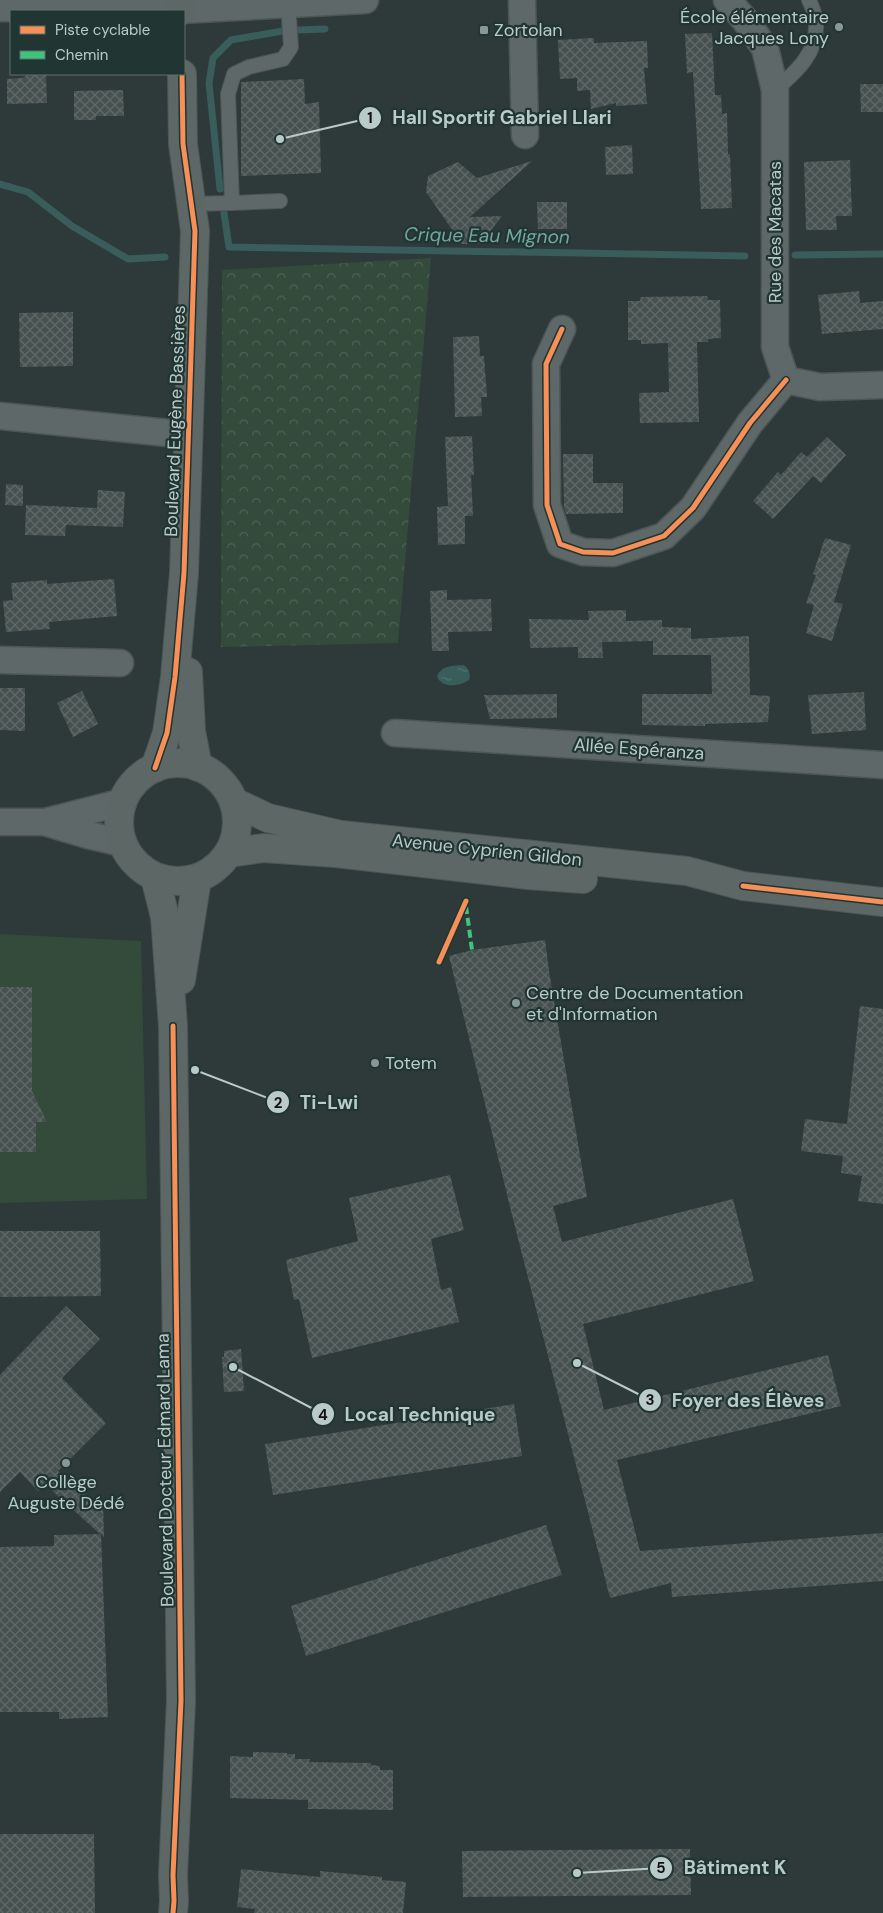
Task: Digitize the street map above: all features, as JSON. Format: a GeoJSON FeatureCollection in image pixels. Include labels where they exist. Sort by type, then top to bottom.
{"type":"FeatureCollection","features":[{"type":"Feature","properties":{"kind":"street"},"geometry":{"type":"LineString","coordinates":[[0,8],[180,7],[365,0]]}},
{"type":"Feature","properties":{"kind":"street"},"geometry":{"type":"LineString","coordinates":[[522,0],[525,136]]}},
{"type":"Feature","properties":{"kind":"street","name":"Rue des Macatas"},"geometry":{"type":"LineString","coordinates":[[727,0],[765,48],[775,90],[775,347],[786,380]]}},
{"type":"Feature","properties":{"kind":"street","name":"Boulevard Eugène Bassières"},"geometry":{"type":"LineString","coordinates":[[155,768],[167,733],[174,686],[184,573],[195,241],[183,144],[182,75]]}},
{"type":"Feature","properties":{"kind":"street"},"geometry":{"type":"LineString","coordinates":[[562,329],[546,364],[547,505],[560,544],[583,552],[613,553],[664,536],[693,508],[750,423],[786,380],[820,387],[883,385]]}},
{"type":"Feature","properties":{"kind":"street"},"geometry":{"type":"LineString","coordinates":[[0,416],[188,434]]}},
{"type":"Feature","properties":{"kind":"street","name":"Boulevard Eugène Bassières"},"geometry":{"type":"LineString","coordinates":[[184,573],[191,731],[198,767]]}},
{"type":"Feature","properties":{"kind":"street"},"geometry":{"type":"LineString","coordinates":[[0,660],[120,663]]}},
{"type":"Feature","properties":{"kind":"street","name":"Allée Espéranza"},"geometry":{"type":"LineString","coordinates":[[395,733],[883,765]]}},
{"type":"Feature","properties":{"kind":"street"},"geometry":{"type":"LineString","coordinates":[[175,763],[198,767],[212,774],[222,783],[234,802],[237,824],[235,839],[229,853],[211,872],[198,878],[168,881],[155,876],[136,863],[123,843],[120,813],[123,802],[133,784],[143,775],[155,768],[175,763]]}},
{"type":"Feature","properties":{"kind":"street"},"geometry":{"type":"LineString","coordinates":[[0,822],[45,822],[123,802]]}},
{"type":"Feature","properties":{"kind":"street","name":"Avenue Cyprien Gildon"},"geometry":{"type":"LineString","coordinates":[[234,802],[268,818],[340,835],[687,871],[743,886],[883,902]]}},
{"type":"Feature","properties":{"kind":"street"},"geometry":{"type":"LineString","coordinates":[[45,822],[123,843]]}},
{"type":"Feature","properties":{"kind":"street","name":"Avenue Cyprien Gildon"},"geometry":{"type":"LineString","coordinates":[[229,853],[263,848],[336,853],[528,875],[692,889],[743,886]]}},
{"type":"Feature","properties":{"kind":"street","name":"Boulevard Docteur Edmard Lama"},"geometry":{"type":"LineString","coordinates":[[155,876],[165,917],[173,1026],[181,1701],[173,1913]]}},
{"type":"Feature","properties":{"kind":"street","name":"Boulevard Docteur Edmard Lama"},"geometry":{"type":"LineString","coordinates":[[173,1026],[198,878]]}},
{"type":"Feature","properties":{"kind":"street","name":"Boulevard Docteur Edmard Lama"},"geometry":{"type":"LineString","coordinates":[[163,1913],[164,1900],[173,1875]]}},
{"type":"Feature","properties":{"kind":"lane"},"geometry":{"type":"LineString","coordinates":[[775,90],[797,71],[809,56],[816,37],[816,21],[809,0]]}},
{"type":"Feature","properties":{"kind":"lane"},"geometry":{"type":"LineString","coordinates":[[232,203],[228,94],[234,74],[249,67],[270,64],[283,59],[291,47],[304,2]]}},
{"type":"Feature","properties":{"kind":"lane"},"geometry":{"type":"LineString","coordinates":[[191,204],[280,201]]}},
{"type":"Feature","properties":{"kind":"green space"},"geometry":{"type":"Polygon","coordinates":[[[431,258],[398,643],[221,647],[222,270],[431,258]]]}},
{"type":"Feature","properties":{"kind":"green space"},"geometry":{"type":"Polygon","coordinates":[[[0,934],[141,941],[147,1199],[0,1203],[0,934]]]}},
{"type":"Feature","properties":{"kind":"water"},"geometry":{"type":"Polygon","coordinates":[[[464,665],[470,675],[469,680],[465,682],[457,685],[447,685],[437,677],[444,668],[464,665]]]}},
{"type":"Feature","properties":{"kind":"building"},"geometry":{"type":"Polygon","coordinates":[[[712,33],[715,95],[721,95],[722,114],[727,113],[732,208],[701,209],[693,72],[687,73],[685,34],[712,33]]]}},
{"type":"Feature","properties":{"kind":"building"},"geometry":{"type":"Polygon","coordinates":[[[594,38],[594,43],[647,41],[648,68],[644,68],[647,104],[616,106],[616,103],[591,109],[590,90],[577,91],[577,78],[560,79],[558,40],[594,38]]]}},
{"type":"Feature","properties":{"kind":"building"},"geometry":{"type":"Polygon","coordinates":[[[27,75],[46,75],[47,103],[7,104],[7,79],[23,78],[27,75]]]}},
{"type":"Feature","properties":{"kind":"building"},"geometry":{"type":"Polygon","coordinates":[[[304,79],[305,104],[319,102],[321,173],[241,176],[241,82],[304,79]]]}},
{"type":"Feature","properties":{"kind":"building"},"geometry":{"type":"Polygon","coordinates":[[[860,84],[883,84],[883,112],[861,112],[860,84]]]}},
{"type":"Feature","properties":{"kind":"building"},"geometry":{"type":"Polygon","coordinates":[[[123,90],[124,116],[96,116],[96,120],[74,120],[74,91],[123,90]]]}},
{"type":"Feature","properties":{"kind":"building"},"geometry":{"type":"Polygon","coordinates":[[[632,145],[633,174],[606,175],[605,147],[632,145]]]}},
{"type":"Feature","properties":{"kind":"building"},"geometry":{"type":"Polygon","coordinates":[[[850,160],[852,216],[836,216],[837,230],[806,230],[804,162],[850,160]]]}},
{"type":"Feature","properties":{"kind":"building"},"geometry":{"type":"Polygon","coordinates":[[[532,161],[470,217],[502,216],[480,244],[462,244],[426,192],[428,176],[458,162],[477,178],[532,161]]]}},
{"type":"Feature","properties":{"kind":"building"},"geometry":{"type":"Polygon","coordinates":[[[537,202],[567,202],[567,229],[538,229],[537,202]]]}},
{"type":"Feature","properties":{"kind":"building"},"geometry":{"type":"Polygon","coordinates":[[[859,291],[860,303],[883,301],[883,329],[822,334],[818,295],[859,291]]]}},
{"type":"Feature","properties":{"kind":"building"},"geometry":{"type":"Polygon","coordinates":[[[707,296],[708,300],[720,300],[721,338],[708,339],[708,342],[697,342],[699,422],[640,423],[639,393],[669,392],[668,343],[641,344],[641,340],[628,340],[628,301],[640,301],[641,297],[707,296]]]}},
{"type":"Feature","properties":{"kind":"building"},"geometry":{"type":"Polygon","coordinates":[[[73,312],[73,366],[20,367],[19,313],[73,312]]]}},
{"type":"Feature","properties":{"kind":"building"},"geometry":{"type":"Polygon","coordinates":[[[479,336],[480,356],[484,356],[487,397],[481,397],[482,416],[455,417],[453,337],[479,336]]]}},
{"type":"Feature","properties":{"kind":"building"},"geometry":{"type":"Polygon","coordinates":[[[472,436],[474,475],[471,475],[473,516],[465,516],[465,544],[438,545],[437,507],[448,506],[445,437],[472,436]]]}},
{"type":"Feature","properties":{"kind":"building"},"geometry":{"type":"Polygon","coordinates":[[[827,437],[846,455],[821,483],[813,476],[773,519],[753,501],[778,472],[781,475],[801,452],[807,457],[827,437]]]}},
{"type":"Feature","properties":{"kind":"building"},"geometry":{"type":"Polygon","coordinates":[[[563,454],[593,454],[593,483],[623,483],[623,513],[566,514],[564,508],[563,454]]]}},
{"type":"Feature","properties":{"kind":"building"},"geometry":{"type":"Polygon","coordinates":[[[6,484],[23,485],[23,506],[5,505],[6,484]]]}},
{"type":"Feature","properties":{"kind":"building"},"geometry":{"type":"Polygon","coordinates":[[[98,490],[125,492],[123,527],[66,525],[65,536],[25,535],[26,505],[97,508],[98,490]]]}},
{"type":"Feature","properties":{"kind":"building"},"geometry":{"type":"Polygon","coordinates":[[[825,538],[851,545],[834,602],[843,604],[832,641],[806,633],[814,605],[806,603],[816,575],[813,574],[825,538]]]}},
{"type":"Feature","properties":{"kind":"building"},"geometry":{"type":"Polygon","coordinates":[[[114,579],[117,616],[49,622],[50,629],[6,632],[3,601],[13,600],[11,583],[47,580],[47,584],[114,579]]]}},
{"type":"Feature","properties":{"kind":"building"},"geometry":{"type":"Polygon","coordinates":[[[447,590],[447,600],[491,599],[492,631],[448,632],[449,651],[432,651],[430,591],[447,590]]]}},
{"type":"Feature","properties":{"kind":"building"},"geometry":{"type":"Polygon","coordinates":[[[626,610],[626,621],[662,620],[662,627],[691,628],[691,639],[749,636],[750,695],[770,696],[768,722],[705,724],[705,726],[642,725],[642,694],[712,694],[711,655],[653,655],[653,641],[602,642],[603,658],[578,658],[578,647],[530,648],[529,619],[589,620],[588,611],[626,610]]]}},
{"type":"Feature","properties":{"kind":"building"},"geometry":{"type":"Polygon","coordinates":[[[0,688],[25,688],[25,731],[0,730],[0,688]]]}},
{"type":"Feature","properties":{"kind":"building"},"geometry":{"type":"Polygon","coordinates":[[[82,691],[98,724],[73,737],[57,703],[82,691]]]}},
{"type":"Feature","properties":{"kind":"building"},"geometry":{"type":"Polygon","coordinates":[[[864,692],[866,730],[812,734],[808,695],[864,692]]]}},
{"type":"Feature","properties":{"kind":"building"},"geometry":{"type":"Polygon","coordinates":[[[557,694],[557,718],[490,719],[484,695],[557,694]]]}},
{"type":"Feature","properties":{"kind":"building"},"geometry":{"type":"Polygon","coordinates":[[[545,940],[587,1197],[553,1206],[562,1242],[733,1199],[754,1281],[583,1324],[604,1410],[828,1355],[841,1406],[617,1460],[640,1551],[883,1533],[883,1581],[672,1597],[671,1583],[610,1598],[512,1215],[449,956],[472,950],[545,940]]]}},
{"type":"Feature","properties":{"kind":"building"},"geometry":{"type":"Polygon","coordinates":[[[0,987],[32,987],[32,1091],[47,1122],[36,1122],[36,1152],[0,1152],[0,987]]]}},
{"type":"Feature","properties":{"kind":"building"},"geometry":{"type":"Polygon","coordinates":[[[860,1006],[883,1009],[883,1204],[858,1201],[862,1176],[841,1173],[843,1156],[801,1151],[805,1119],[847,1124],[860,1006]]]}},
{"type":"Feature","properties":{"kind":"building"},"geometry":{"type":"Polygon","coordinates":[[[450,1175],[464,1230],[431,1239],[441,1290],[451,1287],[459,1322],[312,1358],[299,1299],[294,1300],[286,1260],[358,1241],[349,1198],[450,1175]]]}},
{"type":"Feature","properties":{"kind":"building"},"geometry":{"type":"Polygon","coordinates":[[[0,1231],[100,1231],[101,1296],[0,1297],[0,1231]]]}},
{"type":"Feature","properties":{"kind":"building"},"geometry":{"type":"Polygon","coordinates":[[[66,1306],[100,1339],[62,1378],[106,1423],[58,1471],[92,1501],[103,1502],[104,1537],[101,1534],[108,1717],[59,1719],[59,1712],[0,1712],[0,1547],[54,1546],[54,1535],[100,1534],[46,1485],[38,1491],[20,1472],[0,1492],[0,1375],[66,1306]]]}},
{"type":"Feature","properties":{"kind":"building"},"geometry":{"type":"Polygon","coordinates":[[[241,1349],[244,1391],[224,1392],[222,1357],[224,1357],[224,1351],[241,1349]]]}},
{"type":"Feature","properties":{"kind":"building"},"geometry":{"type":"Polygon","coordinates":[[[514,1404],[522,1456],[273,1495],[265,1444],[514,1404]]]}},
{"type":"Feature","properties":{"kind":"building"},"geometry":{"type":"Polygon","coordinates":[[[546,1525],[562,1575],[306,1656],[291,1606],[546,1525]]]}},
{"type":"Feature","properties":{"kind":"building"},"geometry":{"type":"Polygon","coordinates":[[[253,1752],[295,1754],[295,1759],[310,1759],[309,1762],[371,1763],[371,1765],[380,1766],[380,1770],[393,1770],[393,1810],[308,1809],[308,1800],[230,1798],[230,1756],[253,1757],[253,1752]]]}},
{"type":"Feature","properties":{"kind":"building"},"geometry":{"type":"Polygon","coordinates":[[[0,1834],[94,1834],[95,1913],[0,1913],[0,1834]]]}},
{"type":"Feature","properties":{"kind":"building"},"geometry":{"type":"Polygon","coordinates":[[[690,1849],[691,1895],[463,1897],[462,1851],[690,1849]]]}},
{"type":"Feature","properties":{"kind":"building"},"geometry":{"type":"Polygon","coordinates":[[[241,1869],[320,1877],[320,1871],[382,1877],[382,1880],[406,1882],[403,1913],[254,1913],[255,1909],[237,1907],[241,1869]]]}},
{"type":"Feature","properties":{"kind":"waterway"},"geometry":{"type":"LineString","coordinates":[[298,30],[325,29]]}},
{"type":"Feature","properties":{"kind":"waterway"},"geometry":{"type":"LineString","coordinates":[[220,189],[209,83],[213,58],[231,40],[283,31]]}},
{"type":"Feature","properties":{"kind":"waterway","name":"Crique Eau Mignon"},"geometry":{"type":"LineString","coordinates":[[0,184],[28,192],[72,226],[128,259],[165,257]]}},
{"type":"Feature","properties":{"kind":"waterway","name":"Crique Eau Mignon"},"geometry":{"type":"LineString","coordinates":[[224,213],[229,247],[745,256]]}},
{"type":"Feature","properties":{"kind":"waterway","name":"Crique Eau Mignon"},"geometry":{"type":"LineString","coordinates":[[795,255],[883,254]]}},
{"type":"Feature","properties":{"kind":"marked path"},"geometry":{"type":"LineString","coordinates":[[466,906],[472,950]]}},
{"type":"Feature","properties":{"kind":"cycle path"},"geometry":{"type":"LineString","coordinates":[[155,768],[167,733],[175,677],[184,573],[195,231],[183,144],[182,75]]}},
{"type":"Feature","properties":{"kind":"cycle path"},"geometry":{"type":"LineString","coordinates":[[562,329],[546,364],[547,505],[560,544],[583,552],[613,553],[664,536],[693,508],[750,423],[786,380]]}},
{"type":"Feature","properties":{"kind":"cycle path"},"geometry":{"type":"LineString","coordinates":[[743,886],[883,902]]}},
{"type":"Feature","properties":{"kind":"cycle path"},"geometry":{"type":"LineString","coordinates":[[439,962],[466,901]]}},
{"type":"Feature","properties":{"kind":"cycle path"},"geometry":{"type":"LineString","coordinates":[[173,1026],[181,1701],[173,1913]]}},
{"type":"Feature","properties":{"kind":"place","name":"École élémentaire Jacques Lony"},"geometry":{"type":"Point","coordinates":[839,27]}},
{"type":"Feature","properties":{"kind":"place","name":"Zortolan"},"geometry":{"type":"Point","coordinates":[484,30]}},
{"type":"Feature","properties":{"kind":"place","name":"Hall Sportif Gabriel Llari"},"geometry":{"type":"Point","coordinates":[280,139]}},
{"type":"Feature","properties":{"kind":"place","name":"Centre de Documentation et d'Information"},"geometry":{"type":"Point","coordinates":[516,1003]}},
{"type":"Feature","properties":{"kind":"place","name":"Totem"},"geometry":{"type":"Point","coordinates":[375,1063]}},
{"type":"Feature","properties":{"kind":"place","name":"Ti-Lwi"},"geometry":{"type":"Point","coordinates":[195,1070]}},
{"type":"Feature","properties":{"kind":"place","name":"Foyer des Élèves"},"geometry":{"type":"Point","coordinates":[577,1363]}},
{"type":"Feature","properties":{"kind":"place","name":"Local Technique"},"geometry":{"type":"Point","coordinates":[233,1367]}},
{"type":"Feature","properties":{"kind":"place","name":"Collège Auguste Dédé"},"geometry":{"type":"Point","coordinates":[66,1463]}},
{"type":"Feature","properties":{"kind":"place","name":"Bâtiment K"},"geometry":{"type":"Point","coordinates":[577,1873]}}]}
